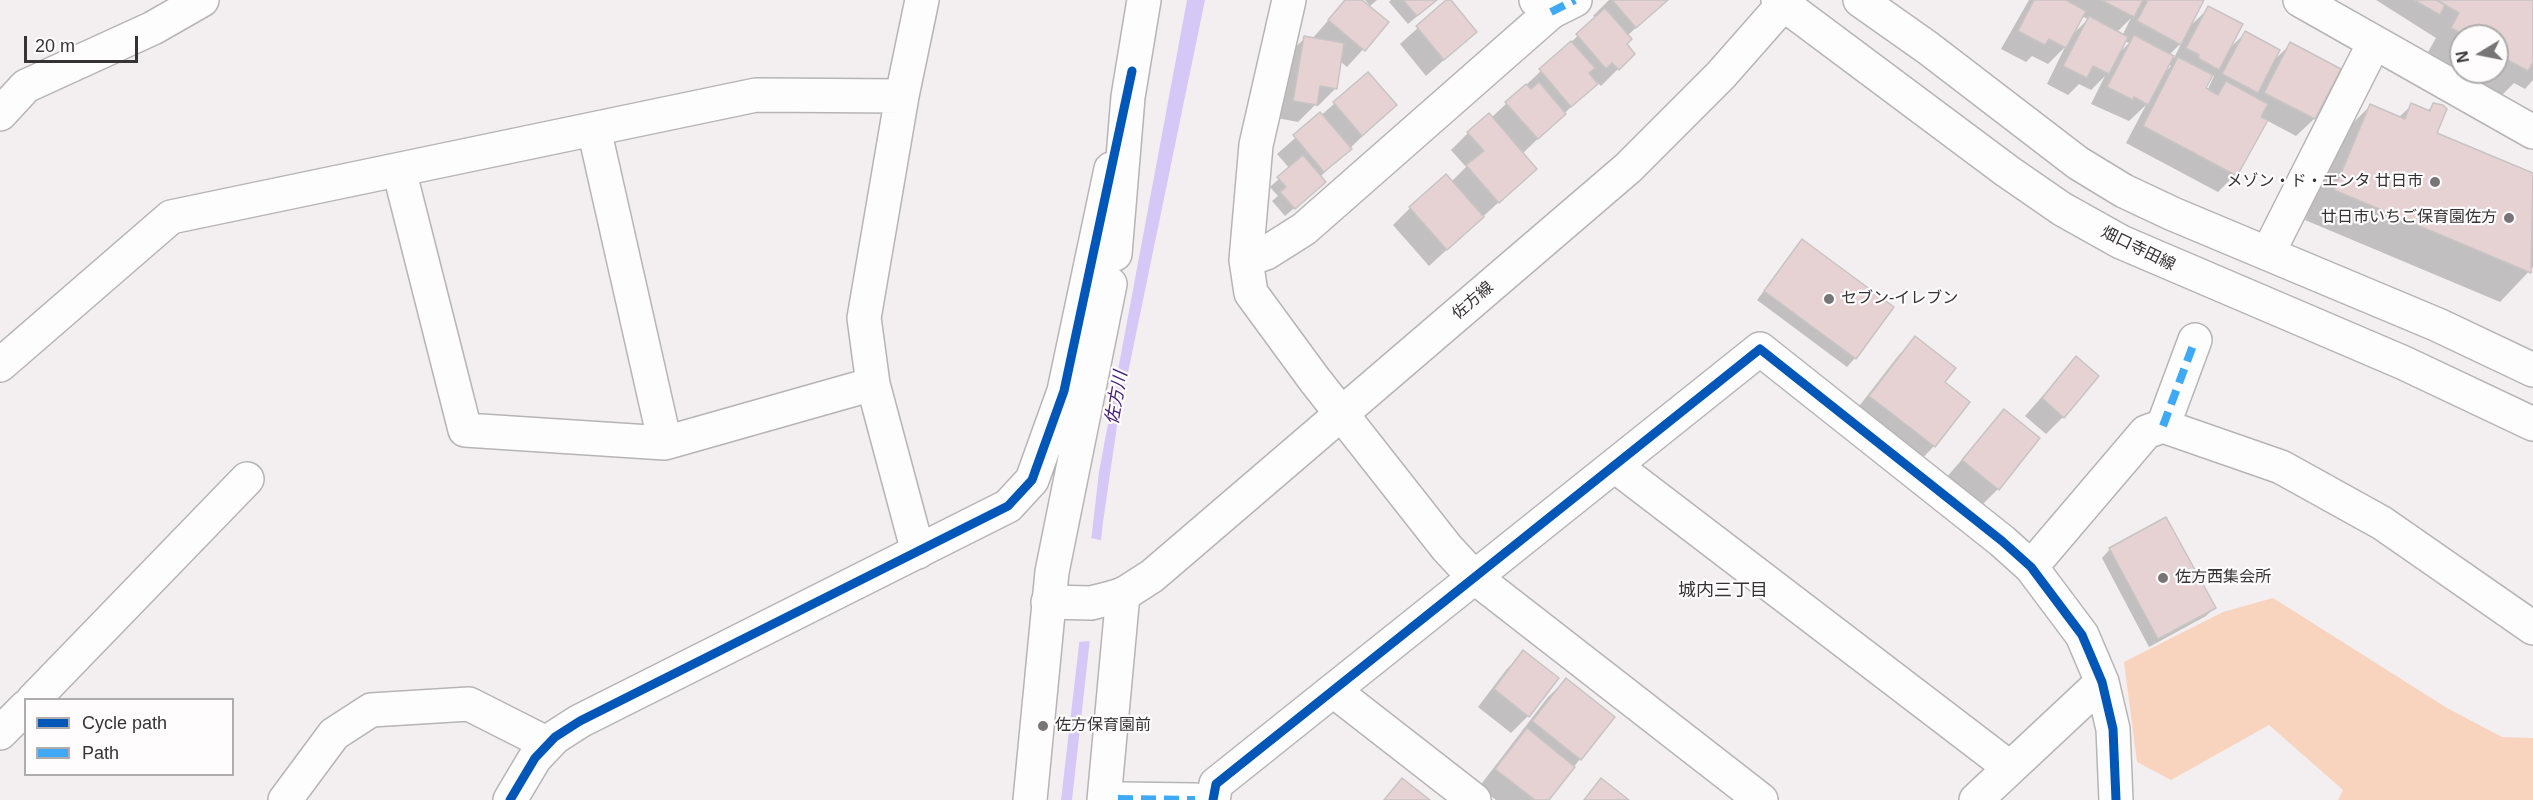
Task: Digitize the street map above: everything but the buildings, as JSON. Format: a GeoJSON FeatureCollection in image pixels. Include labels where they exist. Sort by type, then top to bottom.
{"type":"FeatureCollection","features":[{"type":"Feature","properties":{"kind":"street"},"geometry":{"type":"LineString","coordinates":[[0,114],[26,86],[153,28],[202,0]]}},
{"type":"Feature","properties":{"kind":"street"},"geometry":{"type":"LineString","coordinates":[[918,552],[873,384],[864,318],[902,96],[922,0]]}},
{"type":"Feature","properties":{"kind":"street"},"geometry":{"type":"LineString","coordinates":[[510,800],[534,758],[548,744],[580,721],[1008,506],[1032,480],[1064,391],[1132,71],[1144,0]]}},
{"type":"Feature","properties":{"kind":"street"},"geometry":{"type":"LineString","coordinates":[[1288,0],[1256,145],[1246,260],[1251,293],[1447,548],[1473,576],[1761,800]]}},
{"type":"Feature","properties":{"kind":"street"},"geometry":{"type":"LineString","coordinates":[[1860,0],[1956,69],[2078,163],[2124,190],[2173,214],[2438,325],[2533,370]]}},
{"type":"Feature","properties":{"kind":"street"},"geometry":{"type":"LineString","coordinates":[[2300,0],[2533,132]]}},
{"type":"Feature","properties":{"kind":"street","name":"佐方線"},"geometry":{"type":"LineString","coordinates":[[1126,591],[1343,413],[1628,168],[1721,75],[1783,1]]}},
{"type":"Feature","properties":{"kind":"street","name":"畑口寺田線"},"geometry":{"type":"LineString","coordinates":[[1783,1],[2007,171],[2062,208],[2121,242],[2404,363],[2533,424]]}},
{"type":"Feature","properties":{"kind":"street"},"geometry":{"type":"LineString","coordinates":[[1246,260],[1266,253],[1304,229],[1554,4]]}},
{"type":"Feature","properties":{"kind":"street"},"geometry":{"type":"LineString","coordinates":[[2268,254],[2374,43]]}},
{"type":"Feature","properties":{"kind":"street"},"geometry":{"type":"LineString","coordinates":[[1030,800],[1053,602],[1115,254],[1132,71]]}},
{"type":"Feature","properties":{"kind":"street"},"geometry":{"type":"LineString","coordinates":[[0,365],[171,217],[756,95],[902,96]]}},
{"type":"Feature","properties":{"kind":"street"},"geometry":{"type":"LineString","coordinates":[[594,129],[665,442]]}},
{"type":"Feature","properties":{"kind":"street"},"geometry":{"type":"LineString","coordinates":[[399,170],[465,430],[665,442],[873,384]]}},
{"type":"Feature","properties":{"kind":"street"},"geometry":{"type":"LineString","coordinates":[[2163,426],[2195,340]]}},
{"type":"Feature","properties":{"kind":"street"},"geometry":{"type":"LineString","coordinates":[[1213,800],[1216,784],[1334,691],[1473,576],[1615,466],[1760,349],[2002,541],[2031,567],[2082,635],[2102,682],[2113,729],[2116,800]]}},
{"type":"Feature","properties":{"kind":"street"},"geometry":{"type":"LineString","coordinates":[[2031,567],[2146,432],[2163,426],[2282,467],[2382,523],[2533,628]]}},
{"type":"Feature","properties":{"kind":"street"},"geometry":{"type":"LineString","coordinates":[[1615,466],[2009,767]]}},
{"type":"Feature","properties":{"kind":"street"},"geometry":{"type":"LineString","coordinates":[[34,698],[247,479]]}},
{"type":"Feature","properties":{"kind":"street"},"geometry":{"type":"LineString","coordinates":[[1053,602],[1091,603],[1126,591],[1104,800]]}},
{"type":"Feature","properties":{"kind":"street"},"geometry":{"type":"LineString","coordinates":[[1976,800],[2102,682]]}},
{"type":"Feature","properties":{"kind":"street"},"geometry":{"type":"LineString","coordinates":[[1334,691],[1474,800]]}},
{"type":"Feature","properties":{"kind":"street"},"geometry":{"type":"LineString","coordinates":[[285,800],[334,734],[371,710],[469,704],[548,744]]}},
{"type":"Feature","properties":{"kind":"street"},"geometry":{"type":"LineString","coordinates":[[0,733],[24,709]]}},
{"type":"Feature","properties":{"kind":"street"},"geometry":{"type":"LineString","coordinates":[[1118,799],[1195,800]]}},
{"type":"Feature","properties":{"kind":"shaded area"},"geometry":{"type":"Polygon","coordinates":[[[2273,598],[2447,708],[2502,737],[2533,738],[2533,800],[2338,800],[2343,790],[2269,725],[2171,780],[2137,762],[2124,662],[2223,612],[2273,598]]]}},
{"type":"Feature","properties":{"kind":"water","name":"佐方川"},"geometry":{"type":"Polygon","coordinates":[[[1187,0],[1205,0],[1117,426],[1103,522],[1072,800],[1061,800],[1099,472],[1187,0]]]}},
{"type":"Feature","properties":{"kind":"pier"},"geometry":{"type":"Polygon","coordinates":[[[1087,537],[1104,541],[1092,641],[1075,642],[1087,537]]]}},
{"type":"Feature","properties":{"kind":"marked path"},"geometry":{"type":"LineString","coordinates":[[1551,12],[1575,0]]}},
{"type":"Feature","properties":{"kind":"marked path"},"geometry":{"type":"LineString","coordinates":[[2163,426],[2195,340]]}},
{"type":"Feature","properties":{"kind":"marked path"},"geometry":{"type":"LineString","coordinates":[[1118,799],[1195,800]]}},
{"type":"Feature","properties":{"kind":"cycle path"},"geometry":{"type":"LineString","coordinates":[[510,800],[535,758],[555,737],[580,721],[1008,506],[1032,480],[1064,391],[1132,71]]}},
{"type":"Feature","properties":{"kind":"cycle path"},"geometry":{"type":"LineString","coordinates":[[1213,800],[1216,784],[1760,349],[2002,541],[2031,567],[2082,635],[2102,682],[2113,729],[2116,800]]}},
{"type":"Feature","properties":{"kind":"place","name":"メゾン・ド・エンタ 廿日市"},"geometry":{"type":"Point","coordinates":[2435,182]}},
{"type":"Feature","properties":{"kind":"place","name":"廿日市いちご保育園佐方"},"geometry":{"type":"Point","coordinates":[2509,218]}},
{"type":"Feature","properties":{"kind":"place","name":"セブン-イレブン"},"geometry":{"type":"Point","coordinates":[1829,299]}},
{"type":"Feature","properties":{"kind":"place","name":"佐方西集会所"},"geometry":{"type":"Point","coordinates":[2163,578]}},
{"type":"Feature","properties":{"kind":"place","name":"佐方保育園前"},"geometry":{"type":"Point","coordinates":[1043,726]}},
{"type":"Feature","properties":{"kind":"district","name":"城内三丁目"},"geometry":{"type":"Point","coordinates":[1723,591]}}]}
